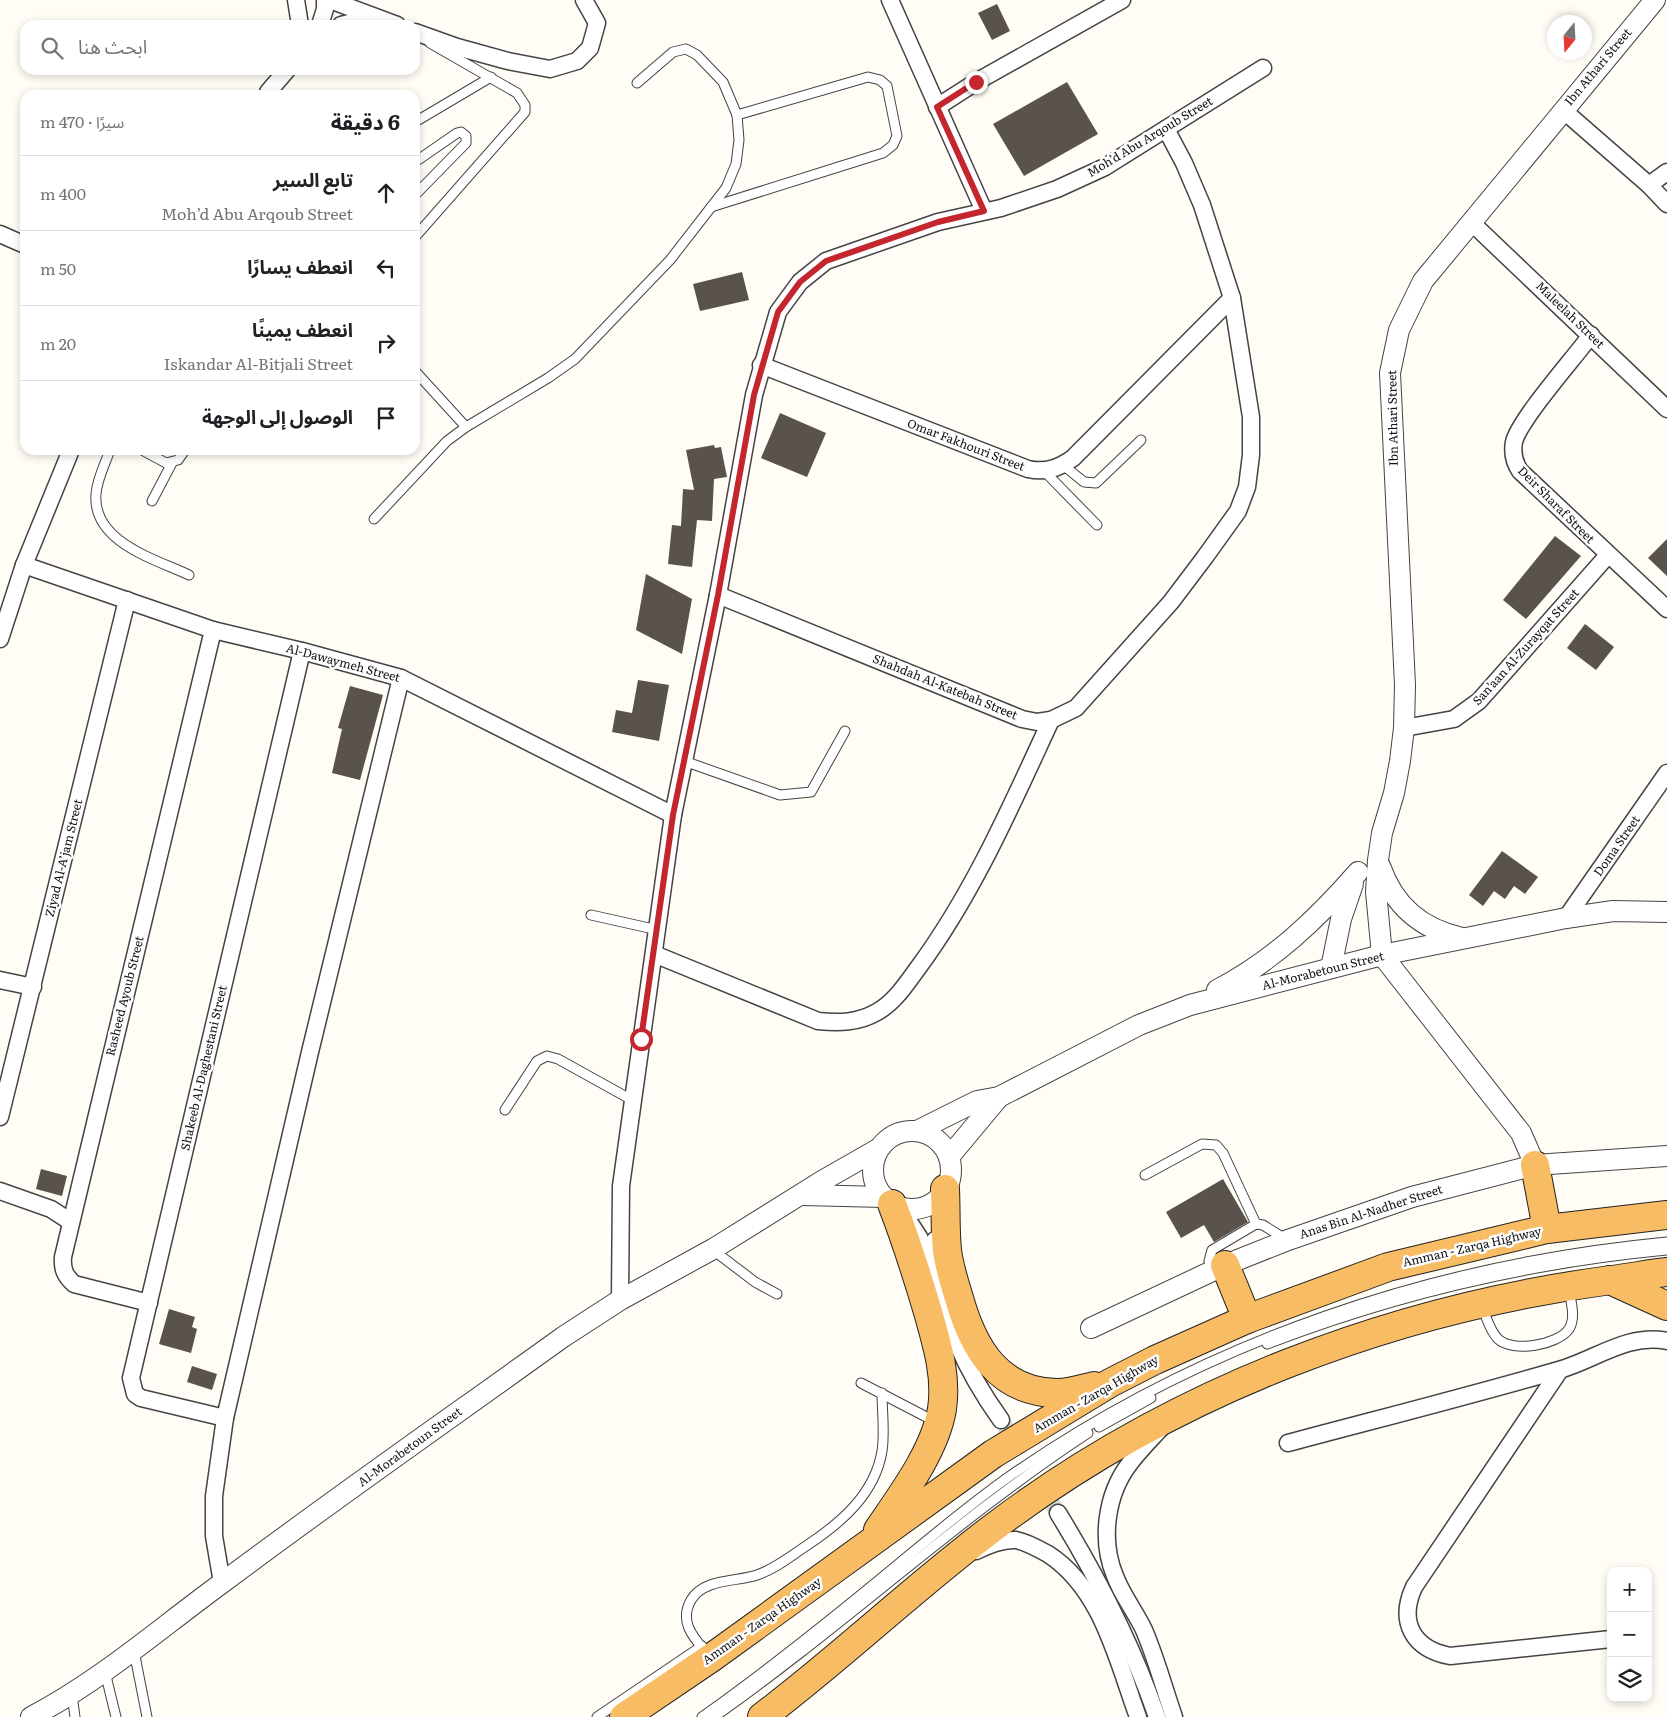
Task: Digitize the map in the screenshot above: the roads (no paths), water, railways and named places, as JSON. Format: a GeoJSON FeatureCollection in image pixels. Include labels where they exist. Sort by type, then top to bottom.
{"type":"FeatureCollection","features":[{"type":"Feature","properties":{"kind":"highway"},"geometry":{"type":"LineString","coordinates":[[1535,1165],[1547,1230]]}},
{"type":"Feature","properties":{"kind":"highway"},"geometry":{"type":"LineString","coordinates":[[942,1193],[950,1267],[967,1324],[982,1355],[1008,1379],[1041,1391],[1058,1393],[1110,1383]]}},
{"type":"Feature","properties":{"kind":"highway"},"geometry":{"type":"LineString","coordinates":[[867,1546],[915,1473],[938,1423],[944,1389],[942,1368],[912,1258],[891,1202]]}},
{"type":"Feature","properties":{"kind":"highway","name":"Amman - Zarqa Highway"},"geometry":{"type":"LineString","coordinates":[[624,1717],[706,1652],[867,1546],[993,1454],[1110,1383],[1200,1338],[1388,1266],[1547,1230],[1667,1215]]}},
{"type":"Feature","properties":{"kind":"highway"},"geometry":{"type":"LineString","coordinates":[[1218,1268],[1246,1319]]}},
{"type":"Feature","properties":{"kind":"highway"},"geometry":{"type":"LineString","coordinates":[[762,1717],[998,1524],[1069,1474],[1113,1447],[1172,1416],[1252,1379],[1333,1347],[1416,1320],[1480,1303],[1568,1285],[1667,1272]]}},
{"type":"Feature","properties":{"kind":"highway"},"geometry":{"type":"LineString","coordinates":[[1610,1280],[1667,1306]]}},
{"type":"Feature","properties":{"kind":"street"},"geometry":{"type":"LineString","coordinates":[[296,0],[299,20]]}},
{"type":"Feature","properties":{"kind":"street"},"geometry":{"type":"LineString","coordinates":[[322,20],[325,9],[325,0]]}},
{"type":"Feature","properties":{"kind":"street"},"geometry":{"type":"LineString","coordinates":[[330,0],[383,20]]}},
{"type":"Feature","properties":{"kind":"street"},"geometry":{"type":"LineString","coordinates":[[420,33],[465,50],[550,69],[577,61],[590,48],[597,23],[584,0]]}},
{"type":"Feature","properties":{"kind":"street"},"geometry":{"type":"LineString","coordinates":[[890,0],[984,211]]}},
{"type":"Feature","properties":{"kind":"street"},"geometry":{"type":"LineString","coordinates":[[937,107],[976,82],[1122,0]]}},
{"type":"Feature","properties":{"kind":"street","name":"Ibn Athari Street"},"geometry":{"type":"LineString","coordinates":[[1382,955],[1376,892],[1378,860],[1382,833],[1394,793],[1404,728],[1405,685],[1389,390],[1391,366],[1399,330],[1409,306],[1423,281],[1655,0]]}},
{"type":"Feature","properties":{"kind":"street","name":"Moh’d Abu Arqoub Street"},"geometry":{"type":"LineString","coordinates":[[620,1300],[621,1186],[673,815],[718,595],[761,365],[778,312],[800,282],[826,261],[938,222],[1032,199],[1073,182],[1105,167],[1263,68]]}},
{"type":"Feature","properties":{"kind":"street"},"geometry":{"type":"LineString","coordinates":[[268,90],[276,75]]}},
{"type":"Feature","properties":{"kind":"street"},"geometry":{"type":"LineString","coordinates":[[269,90],[282,75]]}},
{"type":"Feature","properties":{"kind":"street"},"geometry":{"type":"LineString","coordinates":[[1563,110],[1649,185],[1667,204]]}},
{"type":"Feature","properties":{"kind":"street","name":"Shahdah Al-Katebah Street"},"geometry":{"type":"LineString","coordinates":[[718,595],[1022,719],[1037,722],[1051,720],[1076,708],[1140,637],[1206,558],[1238,511],[1248,487],[1252,436],[1232,298],[1202,205],[1166,129]]}},
{"type":"Feature","properties":{"kind":"street"},"geometry":{"type":"LineString","coordinates":[[1649,185],[1667,172]]}},
{"type":"Feature","properties":{"kind":"street","name":"Maleelah Street"},"geometry":{"type":"LineString","coordinates":[[1471,222],[1592,335],[1667,409]]}},
{"type":"Feature","properties":{"kind":"street"},"geometry":{"type":"LineString","coordinates":[[0,234],[20,243]]}},
{"type":"Feature","properties":{"kind":"street","name":"Omar Fakhouri Street"},"geometry":{"type":"LineString","coordinates":[[761,365],[1028,469],[1044,471],[1064,465],[1232,298]]}},
{"type":"Feature","properties":{"kind":"street","name":"Deir Sharaf Street"},"geometry":{"type":"LineString","coordinates":[[1592,335],[1519,429],[1513,452],[1520,471],[1667,609]]}},
{"type":"Feature","properties":{"kind":"street"},"geometry":{"type":"LineString","coordinates":[[0,640],[24,565],[69,455]]}},
{"type":"Feature","properties":{"kind":"street","name":"San’aan Al-Zurayqat Street"},"geometry":{"type":"LineString","coordinates":[[1404,728],[1454,719],[1479,701],[1608,555]]}},
{"type":"Feature","properties":{"kind":"street","name":"Al-Dawaymeh Street"},"geometry":{"type":"LineString","coordinates":[[24,565],[213,630],[302,650],[401,678],[673,815]]}},
{"type":"Feature","properties":{"kind":"street","name":"Ziyad Al-A’jam Street"},"geometry":{"type":"LineString","coordinates":[[0,1117],[127,600]]}},
{"type":"Feature","properties":{"kind":"street","name":"Rasheed Ayoub Street"},"geometry":{"type":"LineString","coordinates":[[149,1302],[74,1284],[66,1277],[63,1262],[213,630]]}},
{"type":"Feature","properties":{"kind":"street","name":"Shakeeb Al-Daghestani Street"},"geometry":{"type":"LineString","coordinates":[[225,1418],[141,1398],[135,1394],[131,1386],[131,1378],[302,650]]}},
{"type":"Feature","properties":{"kind":"street"},"geometry":{"type":"LineString","coordinates":[[222,1583],[214,1536],[214,1496],[225,1418],[310,1052],[401,678]]}},
{"type":"Feature","properties":{"kind":"street"},"geometry":{"type":"LineString","coordinates":[[654,954],[818,1021],[838,1023],[852,1021],[878,1012],[894,999],[907,982],[967,894],[1051,720]]}},
{"type":"Feature","properties":{"kind":"street","name":"Doma Street"},"geometry":{"type":"LineString","coordinates":[[1566,918],[1667,773]]}},
{"type":"Feature","properties":{"kind":"street","name":"Ibn Athari Street"},"geometry":{"type":"LineString","coordinates":[[1331,968],[1341,919],[1358,872],[1382,833]]}},
{"type":"Feature","properties":{"kind":"street"},"geometry":{"type":"LineString","coordinates":[[1378,860],[1387,884],[1407,911],[1419,922],[1442,934],[1466,939]]}},
{"type":"Feature","properties":{"kind":"street"},"geometry":{"type":"LineString","coordinates":[[1190,1005],[1236,980],[1292,940],[1330,904],[1358,872]]}},
{"type":"Feature","properties":{"kind":"street","name":"Al-Morabetoun Street"},"geometry":{"type":"LineString","coordinates":[[917,1131],[977,1101],[999,1097],[1139,1025],[1190,1005],[1382,955],[1566,918],[1613,911],[1667,912]]}},
{"type":"Feature","properties":{"kind":"street"},"geometry":{"type":"LineString","coordinates":[[1382,955],[1521,1133],[1535,1165]]}},
{"type":"Feature","properties":{"kind":"street"},"geometry":{"type":"LineString","coordinates":[[0,980],[33,987]]}},
{"type":"Feature","properties":{"kind":"street","name":"Al-Morabetoun Street"},"geometry":{"type":"LineString","coordinates":[[949,1157],[999,1097]]}},
{"type":"Feature","properties":{"kind":"street"},"geometry":{"type":"LineString","coordinates":[[935,1270],[935,1239],[942,1193],[950,1174],[949,1157],[942,1145],[931,1136],[917,1131],[902,1132],[888,1138],[878,1149],[873,1161],[873,1174],[876,1186],[919,1237],[935,1270],[947,1317],[960,1349],[984,1397],[1001,1420]]}},
{"type":"Feature","properties":{"kind":"street","name":"Al-Morabetoun Street"},"geometry":{"type":"LineString","coordinates":[[31,1717],[61,1705],[222,1583],[563,1337],[620,1300],[713,1250],[829,1176],[878,1149]]}},
{"type":"Feature","properties":{"kind":"street","name":"Anas Bin Al-Nadher Street"},"geometry":{"type":"LineString","coordinates":[[1091,1328],[1218,1268],[1288,1240],[1412,1197],[1535,1165],[1667,1156]]}},
{"type":"Feature","properties":{"kind":"street"},"geometry":{"type":"LineString","coordinates":[[0,1191],[51,1209],[71,1222]]}},
{"type":"Feature","properties":{"kind":"street"},"geometry":{"type":"LineString","coordinates":[[802,1195],[891,1202],[913,1209],[927,1206],[942,1193]]}},
{"type":"Feature","properties":{"kind":"street"},"geometry":{"type":"LineString","coordinates":[[1288,1443],[1560,1370],[1621,1345],[1644,1340],[1667,1341]]}},
{"type":"Feature","properties":{"kind":"street"},"geometry":{"type":"LineString","coordinates":[[1560,1370],[1414,1587],[1407,1609],[1408,1621],[1419,1642],[1428,1649],[1450,1656],[1607,1639]]}},
{"type":"Feature","properties":{"kind":"street"},"geometry":{"type":"LineString","coordinates":[[1172,1416],[1129,1464],[1118,1484],[1110,1506],[1107,1530],[1108,1553],[1114,1575],[1144,1632],[1174,1717]]}},
{"type":"Feature","properties":{"kind":"street"},"geometry":{"type":"LineString","coordinates":[[1058,1512],[1112,1606],[1141,1672],[1157,1717]]}},
{"type":"Feature","properties":{"kind":"street"},"geometry":{"type":"LineString","coordinates":[[949,1563],[993,1543],[1016,1540],[1039,1548],[1059,1561],[1076,1578],[1090,1598],[1111,1643],[1138,1717]]}},
{"type":"Feature","properties":{"kind":"lane"},"geometry":{"type":"LineString","coordinates":[[420,35],[442,51],[491,77],[522,98],[525,112],[420,231]]}},
{"type":"Feature","properties":{"kind":"lane"},"geometry":{"type":"LineString","coordinates":[[374,519],[447,441],[466,427],[548,378],[575,358],[670,260],[726,188],[736,164],[739,140],[737,115],[723,82],[697,55],[686,49],[673,52],[637,83]]}},
{"type":"Feature","properties":{"kind":"lane"},"geometry":{"type":"LineString","coordinates":[[420,119],[491,77]]}},
{"type":"Feature","properties":{"kind":"lane"},"geometry":{"type":"LineString","coordinates":[[711,208],[883,154],[894,146],[897,136],[887,86],[874,78],[868,78],[737,115]]}},
{"type":"Feature","properties":{"kind":"lane"},"geometry":{"type":"LineString","coordinates":[[420,159],[457,133],[461,132],[466,136],[466,142],[420,190]]}},
{"type":"Feature","properties":{"kind":"lane"},"geometry":{"type":"LineString","coordinates":[[420,376],[466,427]]}},
{"type":"Feature","properties":{"kind":"lane"},"geometry":{"type":"LineString","coordinates":[[1064,465],[1084,482],[1096,483],[1142,440]]}},
{"type":"Feature","properties":{"kind":"lane"},"geometry":{"type":"LineString","coordinates":[[108,455],[96,495],[99,518],[105,528],[122,543],[189,575]]}},
{"type":"Feature","properties":{"kind":"lane"},"geometry":{"type":"LineString","coordinates":[[151,455],[166,463],[178,460],[182,455]]}},
{"type":"Feature","properties":{"kind":"lane"},"geometry":{"type":"LineString","coordinates":[[152,501],[172,463]]}},
{"type":"Feature","properties":{"kind":"lane"},"geometry":{"type":"LineString","coordinates":[[1044,471],[1097,525]]}},
{"type":"Feature","properties":{"kind":"lane"},"geometry":{"type":"LineString","coordinates":[[684,761],[780,795],[811,792],[845,732]]}},
{"type":"Feature","properties":{"kind":"lane"},"geometry":{"type":"LineString","coordinates":[[591,915],[658,930]]}},
{"type":"Feature","properties":{"kind":"lane"},"geometry":{"type":"LineString","coordinates":[[505,1110],[537,1062],[547,1056],[558,1059],[632,1100]]}},
{"type":"Feature","properties":{"kind":"lane"},"geometry":{"type":"LineString","coordinates":[[1145,1176],[1202,1144],[1216,1145],[1223,1153],[1256,1224]]}},
{"type":"Feature","properties":{"kind":"lane"},"geometry":{"type":"LineString","coordinates":[[1218,1268],[1209,1261],[1212,1250],[1256,1224],[1263,1225],[1288,1240]]}},
{"type":"Feature","properties":{"kind":"lane"},"geometry":{"type":"LineString","coordinates":[[702,1717],[1009,1477],[1106,1415],[1203,1365],[1331,1313],[1434,1283],[1570,1254],[1667,1242]]}},
{"type":"Feature","properties":{"kind":"lane"},"geometry":{"type":"LineString","coordinates":[[713,1250],[755,1282],[777,1294]]}},
{"type":"Feature","properties":{"kind":"lane"},"geometry":{"type":"LineString","coordinates":[[714,1717],[1014,1483],[1088,1432],[1164,1391],[1251,1350],[1342,1316],[1484,1280],[1572,1261],[1667,1250]]}},
{"type":"Feature","properties":{"kind":"lane"},"geometry":{"type":"LineString","coordinates":[[1480,1303],[1497,1338],[1505,1344],[1515,1347],[1526,1346],[1554,1340],[1563,1336],[1570,1327],[1572,1317],[1568,1285]]}},
{"type":"Feature","properties":{"kind":"lane"},"geometry":{"type":"LineString","coordinates":[[861,1383],[938,1423]]}},
{"type":"Feature","properties":{"kind":"lane"},"geometry":{"type":"LineString","coordinates":[[597,1717],[706,1652],[688,1630],[686,1614],[692,1599],[703,1588],[759,1575],[775,1566],[836,1525],[861,1498],[876,1474],[882,1449],[882,1394]]}},
{"type":"Feature","properties":{"kind":"lane"},"geometry":{"type":"LineString","coordinates":[[134,1649],[147,1717]]}},
{"type":"Feature","properties":{"kind":"lane"},"geometry":{"type":"LineString","coordinates":[[105,1672],[116,1717]]}},
{"type":"Feature","properties":{"kind":"lane"},"geometry":{"type":"LineString","coordinates":[[61,1705],[75,1717]]}},
{"type":"Feature","properties":{"kind":"tunnel"},"geometry":{"type":"LineString","coordinates":[[1001,1420],[1058,1513]]}}]}
